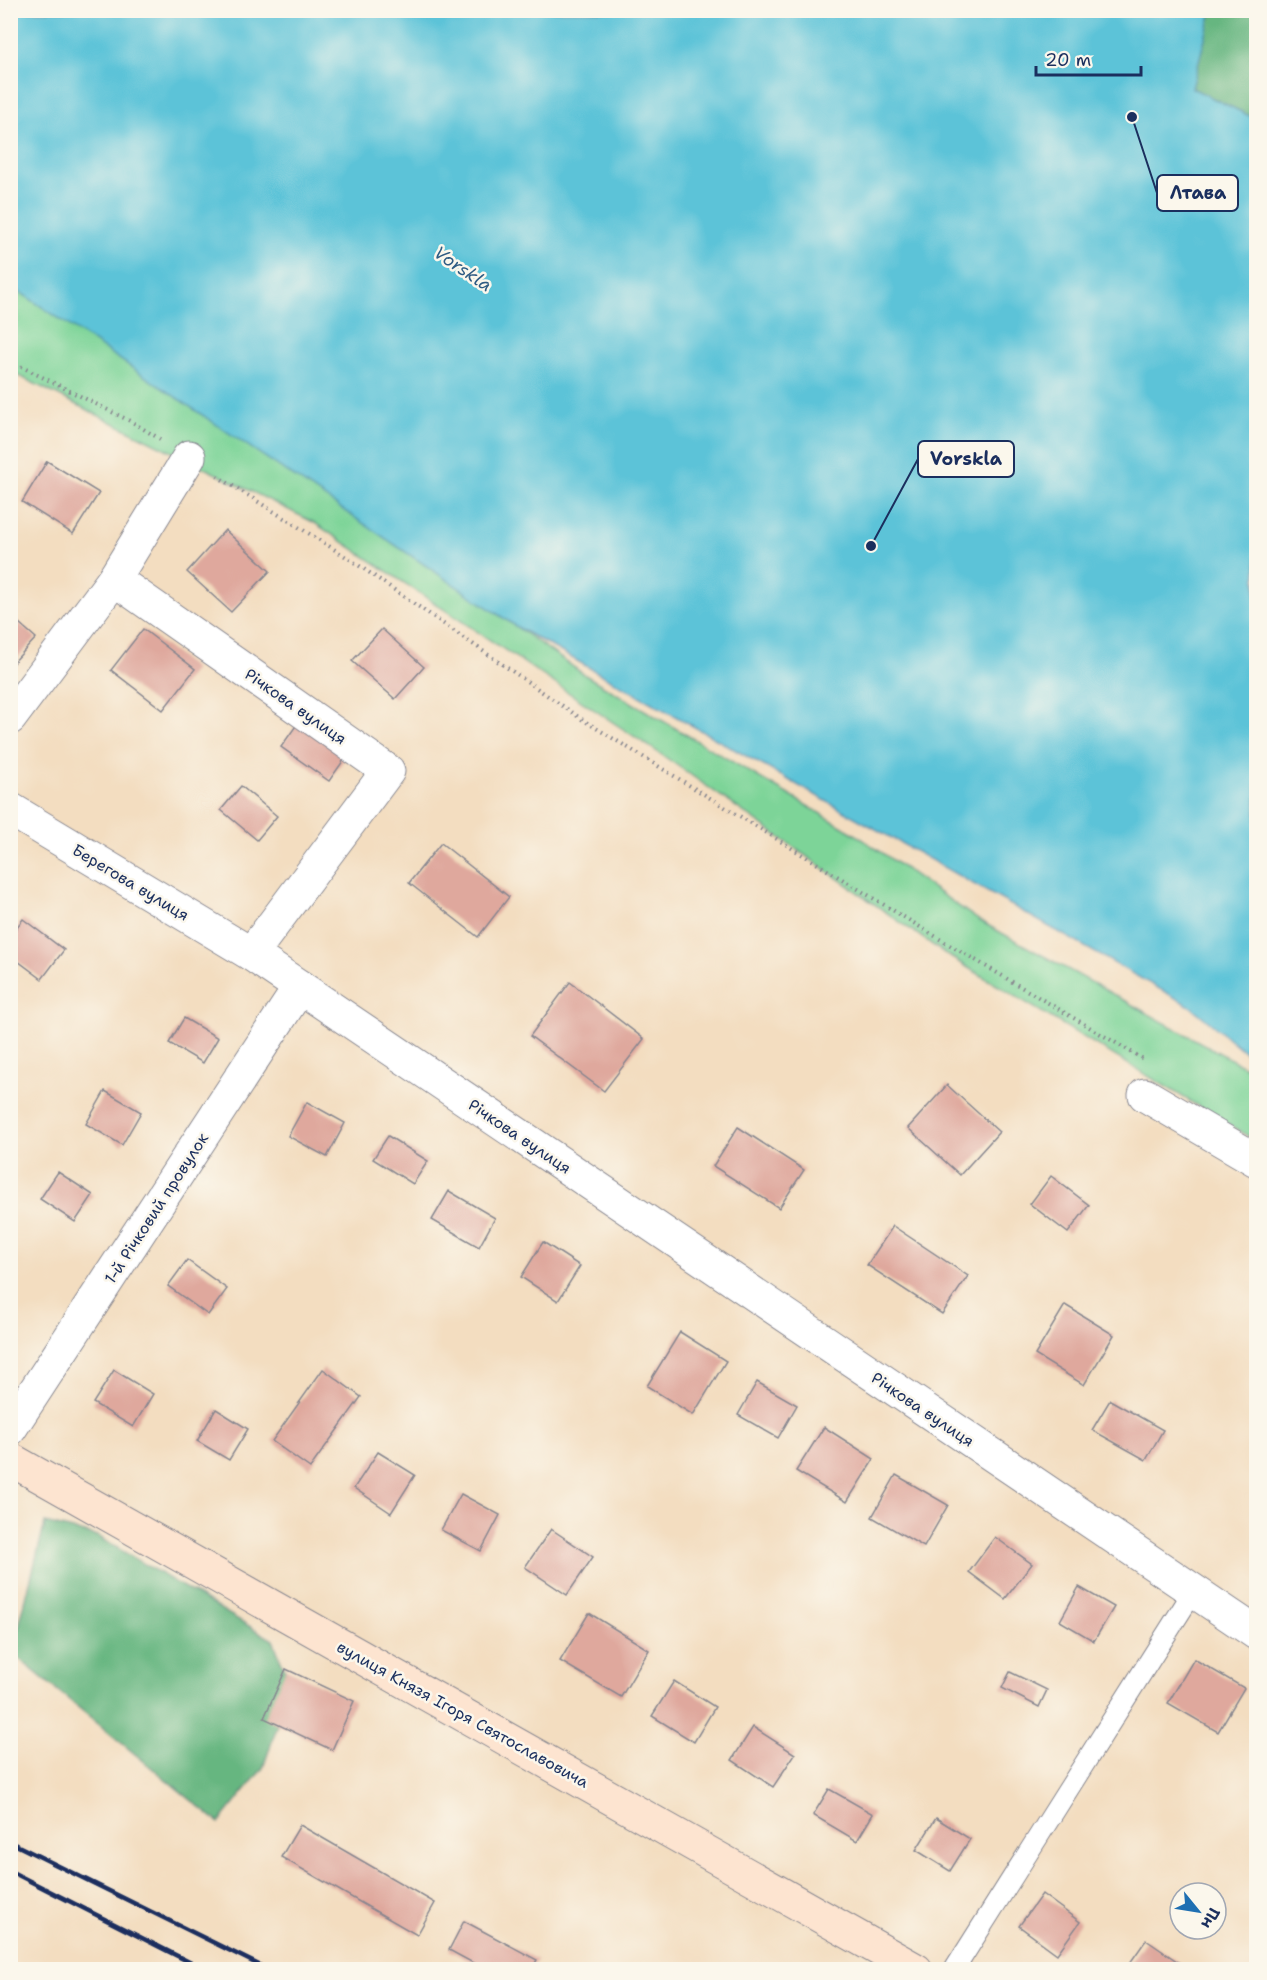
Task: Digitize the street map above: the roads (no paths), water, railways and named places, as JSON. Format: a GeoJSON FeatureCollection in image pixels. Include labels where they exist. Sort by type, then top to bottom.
{"type":"FeatureCollection","features":[{"type":"Feature","properties":{"kind":"street"},"geometry":{"type":"LineString","coordinates":[[10,718],[114,579],[189,457]]}},
{"type":"Feature","properties":{"kind":"street","name":"Річкова вулиця"},"geometry":{"type":"LineString","coordinates":[[114,579],[387,771],[251,954],[1192,1592],[1257,1633]]}},
{"type":"Feature","properties":{"kind":"street","name":"Берегова вулиця"},"geometry":{"type":"LineString","coordinates":[[10,809],[251,954]]}},
{"type":"Feature","properties":{"kind":"street","name":"1-й Річковий провулок"},"geometry":{"type":"LineString","coordinates":[[10,1429],[300,987]]}},
{"type":"Feature","properties":{"kind":"street"},"geometry":{"type":"LineString","coordinates":[[1150,1081],[1257,1160]]}},
{"type":"Feature","properties":{"kind":"street","name":"вулиця Князя Ігоря Святославовича"},"geometry":{"type":"LineString","coordinates":[[10,1460],[916,1970]]}},
{"type":"Feature","properties":{"kind":"lane"},"geometry":{"type":"LineString","coordinates":[[954,1970],[1192,1592]]}},
{"type":"Feature","properties":{"kind":"water"},"geometry":{"type":"Polygon","coordinates":[[[10,11],[1212,11],[1192,88],[1256,119],[1256,1061],[1190,1006],[517,627],[11,286],[10,11]]]}},
{"type":"Feature","properties":{"kind":"railway"},"geometry":{"type":"LineString","coordinates":[[10,1842],[269,1970]]}},
{"type":"Feature","properties":{"kind":"railway"},"geometry":{"type":"LineString","coordinates":[[10,1871],[205,1970]]}},
{"type":"Feature","properties":{"kind":"place","name":"Лтава"},"geometry":{"type":"Point","coordinates":[1132,117]}},
{"type":"Feature","properties":{"kind":"place","name":"Vorskla"},"geometry":{"type":"Point","coordinates":[871,546]}}]}
